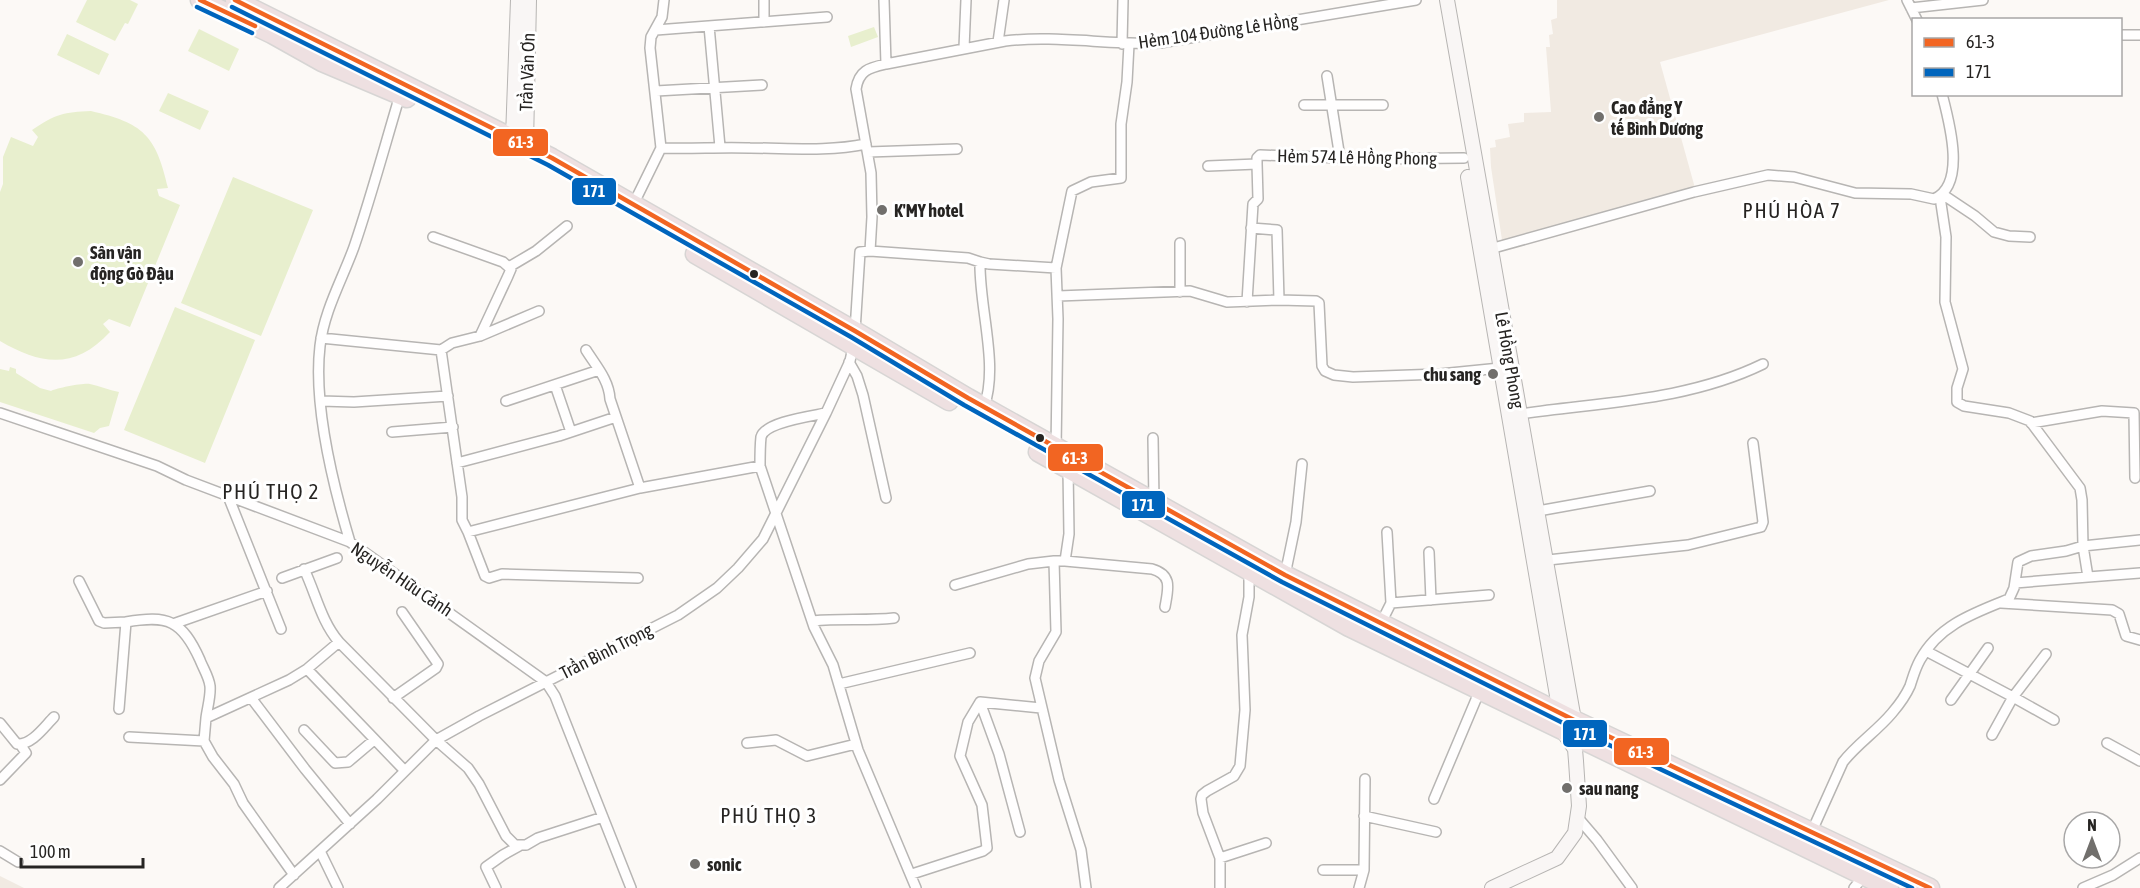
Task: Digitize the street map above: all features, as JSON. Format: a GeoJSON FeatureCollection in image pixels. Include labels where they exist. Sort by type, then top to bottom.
{"type":"FeatureCollection","features":[{"type":"Feature","properties":{"kind":"highway"},"geometry":{"type":"LineString","coordinates":[[200,0],[272,34],[322,62],[400,95],[542,165],[853,347],[1350,627],[1480,690],[1812,831],[1930,888]]}},
{"type":"Feature","properties":{"kind":"highway"},"geometry":{"type":"LineString","coordinates":[[235,0],[519,141],[633,205],[853,347],[984,407],[1285,575],[1381,623],[1570,730],[1859,882],[1889,888]]}},
{"type":"Feature","properties":{"kind":"street","name":"Trần Văn Ơn"},"geometry":{"type":"LineString","coordinates":[[518,0],[519,141]]}},
{"type":"Feature","properties":{"kind":"street","name":"Trần Văn Ơn"},"geometry":{"type":"LineString","coordinates":[[519,141],[529,0]]}},
{"type":"Feature","properties":{"kind":"street"},"geometry":{"type":"LineString","coordinates":[[633,205],[661,148],[650,48],[651,37],[662,17],[664,0]]}},
{"type":"Feature","properties":{"kind":"street"},"geometry":{"type":"LineString","coordinates":[[764,0],[764,22]]}},
{"type":"Feature","properties":{"kind":"street"},"geometry":{"type":"LineString","coordinates":[[884,0],[886,64]]}},
{"type":"Feature","properties":{"kind":"street"},"geometry":{"type":"LineString","coordinates":[[964,48],[966,0]]}},
{"type":"Feature","properties":{"kind":"street"},"geometry":{"type":"LineString","coordinates":[[999,42],[1004,0]]}},
{"type":"Feature","properties":{"kind":"street"},"geometry":{"type":"LineString","coordinates":[[1056,448],[1058,296],[1056,268],[1072,191],[1091,182],[1121,178],[1121,124],[1127,82],[1123,0]]}},
{"type":"Feature","properties":{"kind":"street","name":"Hẻm 104 Đường Lê Hồng"},"geometry":{"type":"LineString","coordinates":[[853,347],[860,252],[870,251],[873,198],[856,89],[858,79],[872,67],[1025,38],[1125,44],[1160,43],[1416,0]]}},
{"type":"Feature","properties":{"kind":"street","name":"Lê Hồng Phong"},"geometry":{"type":"LineString","coordinates":[[1437,0],[1500,368],[1570,730]]}},
{"type":"Feature","properties":{"kind":"street","name":"Lê Hồng Phong"},"geometry":{"type":"LineString","coordinates":[[1446,0],[1548,560],[1579,819],[1575,833],[1557,858],[1492,888]]}},
{"type":"Feature","properties":{"kind":"street"},"geometry":{"type":"LineString","coordinates":[[1916,18],[1909,4],[1983,0]]}},
{"type":"Feature","properties":{"kind":"street"},"geometry":{"type":"LineString","coordinates":[[656,30],[827,16]]}},
{"type":"Feature","properties":{"kind":"street"},"geometry":{"type":"LineString","coordinates":[[709,26],[720,147]]}},
{"type":"Feature","properties":{"kind":"street"},"geometry":{"type":"LineString","coordinates":[[2122,35],[2140,35]]}},
{"type":"Feature","properties":{"kind":"street"},"geometry":{"type":"LineString","coordinates":[[1328,76],[1340,158]]}},
{"type":"Feature","properties":{"kind":"street"},"geometry":{"type":"LineString","coordinates":[[656,91],[762,85]]}},
{"type":"Feature","properties":{"kind":"street"},"geometry":{"type":"LineString","coordinates":[[350,542],[336,495],[318,384],[321,338],[329,306],[354,247],[400,95]]}},
{"type":"Feature","properties":{"kind":"street"},"geometry":{"type":"LineString","coordinates":[[1490,249],[1694,192],[1768,175],[1794,177],[1855,193],[1911,194],[1934,199],[1941,195],[1949,184],[1953,156],[1942,96]]}},
{"type":"Feature","properties":{"kind":"street"},"geometry":{"type":"LineString","coordinates":[[1304,105],[1383,105]]}},
{"type":"Feature","properties":{"kind":"street"},"geometry":{"type":"LineString","coordinates":[[661,148],[957,149]]}},
{"type":"Feature","properties":{"kind":"street","name":"Hẻm 574 Lê Hồng Phong"},"geometry":{"type":"LineString","coordinates":[[1257,164],[1257,158],[1260,155],[1340,158],[1464,158]]}},
{"type":"Feature","properties":{"kind":"street"},"geometry":{"type":"LineString","coordinates":[[1208,166],[1257,164],[1258,199],[1254,204],[1251,228],[1247,302]]}},
{"type":"Feature","properties":{"kind":"street"},"geometry":{"type":"LineString","coordinates":[[1941,195],[1976,216],[1994,232],[2009,236],[2030,237]]}},
{"type":"Feature","properties":{"kind":"street"},"geometry":{"type":"LineString","coordinates":[[1941,195],[1946,237],[1945,302],[1964,369],[1957,388],[1958,402],[2022,416],[2031,423],[2080,488],[2084,519],[2083,546],[2088,577]]}},
{"type":"Feature","properties":{"kind":"street"},"geometry":{"type":"LineString","coordinates":[[510,267],[536,251],[567,226]]}},
{"type":"Feature","properties":{"kind":"street"},"geometry":{"type":"LineString","coordinates":[[1251,228],[1277,230],[1279,300]]}},
{"type":"Feature","properties":{"kind":"street"},"geometry":{"type":"LineString","coordinates":[[434,237],[504,262],[510,267]]}},
{"type":"Feature","properties":{"kind":"street"},"geometry":{"type":"LineString","coordinates":[[1180,243],[1180,292]]}},
{"type":"Feature","properties":{"kind":"street"},"geometry":{"type":"LineString","coordinates":[[870,251],[968,258],[989,264],[1056,268]]}},
{"type":"Feature","properties":{"kind":"street"},"geometry":{"type":"LineString","coordinates":[[981,262],[981,292],[990,376],[989,392],[984,407]]}},
{"type":"Feature","properties":{"kind":"street"},"geometry":{"type":"LineString","coordinates":[[480,336],[510,267]]}},
{"type":"Feature","properties":{"kind":"street"},"geometry":{"type":"LineString","coordinates":[[1058,296],[1190,291],[1227,302],[1316,301],[1319,303],[1322,366],[1325,371],[1334,375],[1353,377],[1440,374],[1500,368]]}},
{"type":"Feature","properties":{"kind":"street"},"geometry":{"type":"LineString","coordinates":[[321,338],[441,350],[452,343],[480,336],[539,311]]}},
{"type":"Feature","properties":{"kind":"street"},"geometry":{"type":"LineString","coordinates":[[853,347],[857,376],[886,498]]}},
{"type":"Feature","properties":{"kind":"street","name":"Trần Bình Trọng"},"geometry":{"type":"LineString","coordinates":[[283,887],[436,740],[678,615],[717,588],[763,539],[826,413],[853,347]]}},
{"type":"Feature","properties":{"kind":"street"},"geometry":{"type":"LineString","coordinates":[[441,350],[453,427],[462,520],[485,576],[489,578],[502,574],[638,578]]}},
{"type":"Feature","properties":{"kind":"street"},"geometry":{"type":"LineString","coordinates":[[586,350],[609,388],[610,399],[640,488]]}},
{"type":"Feature","properties":{"kind":"street"},"geometry":{"type":"LineString","coordinates":[[1520,414],[1636,400],[1687,391],[1718,382],[1763,364]]}},
{"type":"Feature","properties":{"kind":"street"},"geometry":{"type":"LineString","coordinates":[[506,401],[599,370]]}},
{"type":"Feature","properties":{"kind":"street"},"geometry":{"type":"LineString","coordinates":[[555,385],[572,432]]}},
{"type":"Feature","properties":{"kind":"street"},"geometry":{"type":"LineString","coordinates":[[321,401],[354,402],[448,396]]}},
{"type":"Feature","properties":{"kind":"street"},"geometry":{"type":"LineString","coordinates":[[2031,423],[2102,411],[2137,413],[2135,478]]}},
{"type":"Feature","properties":{"kind":"street","name":"Nguyễn Hữu Cảnh"},"geometry":{"type":"LineString","coordinates":[[0,413],[158,466],[186,480],[350,542],[546,682],[555,696],[631,886]]}},
{"type":"Feature","properties":{"kind":"street"},"geometry":{"type":"LineString","coordinates":[[826,413],[777,424],[767,429],[762,435],[760,466],[813,621],[833,665],[856,744],[912,874],[916,887],[904,888]]}},
{"type":"Feature","properties":{"kind":"street"},"geometry":{"type":"LineString","coordinates":[[457,463],[572,432],[616,417]]}},
{"type":"Feature","properties":{"kind":"street"},"geometry":{"type":"LineString","coordinates":[[392,432],[453,427]]}},
{"type":"Feature","properties":{"kind":"street"},"geometry":{"type":"LineString","coordinates":[[1153,438],[1154,502]]}},
{"type":"Feature","properties":{"kind":"street"},"geometry":{"type":"LineString","coordinates":[[1548,560],[1688,545],[1761,526],[1763,522],[1753,443]]}},
{"type":"Feature","properties":{"kind":"street"},"geometry":{"type":"LineString","coordinates":[[1285,575],[1296,522],[1302,464]]}},
{"type":"Feature","properties":{"kind":"street"},"geometry":{"type":"LineString","coordinates":[[468,532],[640,488],[760,466]]}},
{"type":"Feature","properties":{"kind":"street"},"geometry":{"type":"LineString","coordinates":[[1065,561],[1068,534],[1068,469]]}},
{"type":"Feature","properties":{"kind":"street"},"geometry":{"type":"LineString","coordinates":[[1538,510],[1650,491]]}},
{"type":"Feature","properties":{"kind":"street"},"geometry":{"type":"LineString","coordinates":[[228,496],[281,629]]}},
{"type":"Feature","properties":{"kind":"street"},"geometry":{"type":"LineString","coordinates":[[1381,623],[1391,603],[1388,532]]}},
{"type":"Feature","properties":{"kind":"street"},"geometry":{"type":"LineString","coordinates":[[1812,831],[1843,762],[1892,713],[1909,688],[1914,672],[1926,651],[1950,626],[1965,617],[2009,599],[2018,562],[2083,546],[2140,540]]}},
{"type":"Feature","properties":{"kind":"street"},"geometry":{"type":"LineString","coordinates":[[1429,552],[1431,600]]}},
{"type":"Feature","properties":{"kind":"street"},"geometry":{"type":"LineString","coordinates":[[282,578],[337,558]]}},
{"type":"Feature","properties":{"kind":"street"},"geometry":{"type":"LineString","coordinates":[[1054,561],[1056,632],[1039,661],[1035,678],[1064,798],[1081,850],[1086,888]]}},
{"type":"Feature","properties":{"kind":"street"},"geometry":{"type":"LineString","coordinates":[[955,585],[1028,564],[1054,561],[1152,569],[1165,575],[1167,581],[1166,607]]}},
{"type":"Feature","properties":{"kind":"street"},"geometry":{"type":"LineString","coordinates":[[304,570],[329,631],[393,698],[468,768],[506,836],[514,845],[519,846]]}},
{"type":"Feature","properties":{"kind":"street"},"geometry":{"type":"LineString","coordinates":[[1220,888],[1220,858],[1203,813],[1201,800],[1206,791],[1234,776],[1240,766],[1245,710],[1242,635],[1249,597],[1249,570]]}},
{"type":"Feature","properties":{"kind":"street"},"geometry":{"type":"LineString","coordinates":[[2014,583],[2140,573]]}},
{"type":"Feature","properties":{"kind":"street"},"geometry":{"type":"LineString","coordinates":[[80,580],[99,621],[104,623],[147,619],[173,624],[188,635],[210,687],[204,741],[213,758],[234,784],[243,803],[294,875]]}},
{"type":"Feature","properties":{"kind":"street"},"geometry":{"type":"LineString","coordinates":[[173,624],[267,591]]}},
{"type":"Feature","properties":{"kind":"street"},"geometry":{"type":"LineString","coordinates":[[1391,603],[1489,595]]}},
{"type":"Feature","properties":{"kind":"street"},"geometry":{"type":"LineString","coordinates":[[1998,603],[2112,610],[2119,614],[2126,636],[2140,640]]}},
{"type":"Feature","properties":{"kind":"street"},"geometry":{"type":"LineString","coordinates":[[393,698],[436,668],[438,664],[402,612]]}},
{"type":"Feature","properties":{"kind":"street"},"geometry":{"type":"LineString","coordinates":[[813,621],[873,621],[894,618]]}},
{"type":"Feature","properties":{"kind":"street"},"geometry":{"type":"LineString","coordinates":[[119,709],[126,622]]}},
{"type":"Feature","properties":{"kind":"street"},"geometry":{"type":"LineString","coordinates":[[206,718],[252,699],[308,669],[339,642]]}},
{"type":"Feature","properties":{"kind":"street"},"geometry":{"type":"LineString","coordinates":[[1951,700],[1988,648]]}},
{"type":"Feature","properties":{"kind":"street"},"geometry":{"type":"LineString","coordinates":[[1926,651],[2054,720]]}},
{"type":"Feature","properties":{"kind":"street"},"geometry":{"type":"LineString","coordinates":[[839,684],[970,653]]}},
{"type":"Feature","properties":{"kind":"street"},"geometry":{"type":"LineString","coordinates":[[1992,735],[2013,697],[2046,654]]}},
{"type":"Feature","properties":{"kind":"street"},"geometry":{"type":"LineString","coordinates":[[308,669],[405,771]]}},
{"type":"Feature","properties":{"kind":"street"},"geometry":{"type":"LineString","coordinates":[[1434,799],[1480,690]]}},
{"type":"Feature","properties":{"kind":"street"},"geometry":{"type":"LineString","coordinates":[[252,699],[350,824]]}},
{"type":"Feature","properties":{"kind":"street"},"geometry":{"type":"LineString","coordinates":[[980,702],[1041,708]]}},
{"type":"Feature","properties":{"kind":"street"},"geometry":{"type":"LineString","coordinates":[[980,702],[999,754],[1020,832]]}},
{"type":"Feature","properties":{"kind":"street"},"geometry":{"type":"LineString","coordinates":[[912,874],[987,848],[982,805],[960,756],[968,722],[980,702]]}},
{"type":"Feature","properties":{"kind":"street"},"geometry":{"type":"LineString","coordinates":[[0,723],[17,744],[21,744],[29,742],[54,717]]}},
{"type":"Feature","properties":{"kind":"street"},"geometry":{"type":"LineString","coordinates":[[304,730],[335,763],[348,762],[374,740]]}},
{"type":"Feature","properties":{"kind":"street"},"geometry":{"type":"LineString","coordinates":[[129,737],[204,741]]}},
{"type":"Feature","properties":{"kind":"street"},"geometry":{"type":"LineString","coordinates":[[747,743],[776,740],[807,756],[856,744]]}},
{"type":"Feature","properties":{"kind":"street"},"geometry":{"type":"LineString","coordinates":[[2107,743],[2140,761]]}},
{"type":"Feature","properties":{"kind":"street"},"geometry":{"type":"LineString","coordinates":[[0,780],[26,753],[21,744]]}},
{"type":"Feature","properties":{"kind":"street"},"geometry":{"type":"LineString","coordinates":[[1359,888],[1364,870],[1365,779]]}},
{"type":"Feature","properties":{"kind":"street"},"geometry":{"type":"LineString","coordinates":[[1364,816],[1436,832]]}},
{"type":"Feature","properties":{"kind":"street"},"geometry":{"type":"LineString","coordinates":[[496,888],[486,867],[503,855],[538,838],[603,817]]}},
{"type":"Feature","properties":{"kind":"street"},"geometry":{"type":"LineString","coordinates":[[1579,819],[1632,888]]}},
{"type":"Feature","properties":{"kind":"street"},"geometry":{"type":"LineString","coordinates":[[1220,858],[1266,843]]}},
{"type":"Feature","properties":{"kind":"street"},"geometry":{"type":"LineString","coordinates":[[0,851],[18,862]]}},
{"type":"Feature","properties":{"kind":"street"},"geometry":{"type":"LineString","coordinates":[[320,851],[338,888]]}},
{"type":"Feature","properties":{"kind":"street"},"geometry":{"type":"LineString","coordinates":[[2083,888],[2113,875],[2140,858]]}},
{"type":"Feature","properties":{"kind":"street"},"geometry":{"type":"LineString","coordinates":[[1323,870],[1364,870]]}},
{"type":"Feature","properties":{"kind":"street"},"geometry":{"type":"LineString","coordinates":[[620,888],[631,886]]}},
{"type":"Feature","properties":{"kind":"shaded area","name":"Cao đẳng Y tế Bình Dương"},"geometry":{"type":"Polygon","coordinates":[[[1557,0],[1889,0],[1660,62],[1695,188],[1502,240],[1490,148],[1496,147],[1495,140],[1510,137],[1508,124],[1524,122],[1524,113],[1551,112],[1546,47],[1550,47],[1549,35],[1553,34],[1551,20],[1557,18],[1557,0]]]}},
{"type":"Feature","properties":{"kind":"shaded area"},"geometry":{"type":"Polygon","coordinates":[[[0,876],[24,888],[0,888],[0,876]]]}},
{"type":"Feature","properties":{"kind":"green space"},"geometry":{"type":"Polygon","coordinates":[[[87,0],[130,0],[138,4],[128,24],[125,23],[115,41],[76,22],[87,0]]]}},
{"type":"Feature","properties":{"kind":"green space"},"geometry":{"type":"Polygon","coordinates":[[[874,27],[878,37],[851,47],[848,36],[874,27]]]}},
{"type":"Feature","properties":{"kind":"green space"},"geometry":{"type":"Polygon","coordinates":[[[199,29],[239,49],[229,71],[188,51],[199,29]]]}},
{"type":"Feature","properties":{"kind":"green space"},"geometry":{"type":"Polygon","coordinates":[[[67,34],[109,54],[99,75],[57,55],[67,34]]]}},
{"type":"Feature","properties":{"kind":"green space"},"geometry":{"type":"Polygon","coordinates":[[[168,93],[209,111],[200,130],[159,111],[168,93]]]}},
{"type":"Feature","properties":{"kind":"green space","name":"Sân vận động Gò Đậu"},"geometry":{"type":"Polygon","coordinates":[[[91,111],[123,121],[144,134],[158,155],[168,188],[157,189],[159,196],[180,205],[130,327],[109,319],[103,324],[110,332],[84,353],[71,358],[44,359],[0,341],[0,192],[3,184],[3,157],[11,137],[33,146],[38,137],[32,130],[40,125],[60,115],[91,111]]]}},
{"type":"Feature","properties":{"kind":"green space"},"geometry":{"type":"Polygon","coordinates":[[[233,177],[313,210],[261,336],[181,303],[233,177]]]}},
{"type":"Feature","properties":{"kind":"green space"},"geometry":{"type":"Polygon","coordinates":[[[175,307],[255,340],[205,463],[124,430],[175,307]]]}},
{"type":"Feature","properties":{"kind":"green space"},"geometry":{"type":"Polygon","coordinates":[[[10,367],[16,369],[16,373],[40,388],[51,391],[86,384],[119,392],[109,426],[100,428],[94,433],[0,402],[0,369],[9,371],[10,367]]]}},
{"type":"Feature","properties":{"kind":"transit line","name":"61-3"},"geometry":{"type":"LineString","coordinates":[[200,0],[255,26]]}},
{"type":"Feature","properties":{"kind":"transit line","name":"61-3"},"geometry":{"type":"LineString","coordinates":[[235,0],[552,158],[968,398],[1285,575],[1574,720],[1930,888]]}},
{"type":"Feature","properties":{"kind":"transit line","name":"171"},"geometry":{"type":"LineString","coordinates":[[197,7],[252,33]]}},
{"type":"Feature","properties":{"kind":"transit line","name":"171"},"geometry":{"type":"LineString","coordinates":[[232,7],[548,165],[851,337],[964,405],[1282,582],[1571,727],[1912,888]]}},
{"type":"Feature","properties":{"kind":"place","name":"Cao đẳng Y tế Bình Dương"},"geometry":{"type":"Point","coordinates":[1599,117]}},
{"type":"Feature","properties":{"kind":"place","name":"K'MY hotel"},"geometry":{"type":"Point","coordinates":[882,210]}},
{"type":"Feature","properties":{"kind":"place","name":"Sân vận động Gò Đậu"},"geometry":{"type":"Point","coordinates":[78,262]}},
{"type":"Feature","properties":{"kind":"place","name":"chu sang"},"geometry":{"type":"Point","coordinates":[1493,374]}},
{"type":"Feature","properties":{"kind":"place","name":"sau nang"},"geometry":{"type":"Point","coordinates":[1567,788]}},
{"type":"Feature","properties":{"kind":"place","name":"sonic"},"geometry":{"type":"Point","coordinates":[695,864]}},
{"type":"Feature","properties":{"kind":"district","name":"PHÚ HÒA 7"},"geometry":{"type":"Point","coordinates":[1792,210]}},
{"type":"Feature","properties":{"kind":"district","name":"PHÚ THỌ 2"},"geometry":{"type":"Point","coordinates":[271,491]}},
{"type":"Feature","properties":{"kind":"district","name":"PHÚ THỌ 3"},"geometry":{"type":"Point","coordinates":[769,815]}}]}
